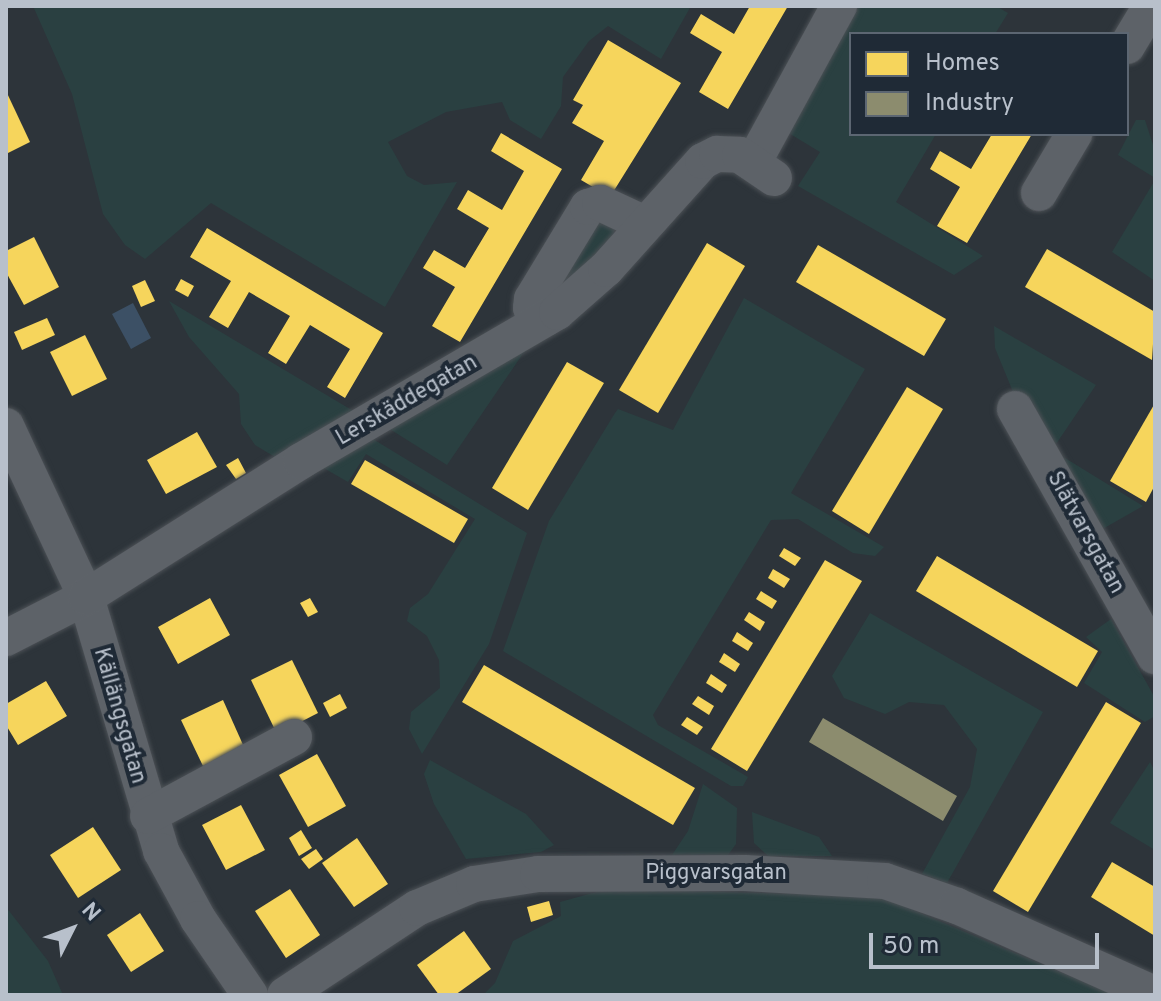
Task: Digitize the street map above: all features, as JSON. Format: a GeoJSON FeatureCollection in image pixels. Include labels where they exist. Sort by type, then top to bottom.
{"type":"FeatureCollection","features":[{"type":"Feature","properties":{"kind":"street","name":"Lerskäddegatan"},"geometry":{"type":"LineString","coordinates":[[6,638],[86,597],[301,461],[546,318],[606,269],[703,161],[730,153],[764,170],[839,6]]}},
{"type":"Feature","properties":{"kind":"street"},"geometry":{"type":"LineString","coordinates":[[1129,43],[1151,6]]}},
{"type":"Feature","properties":{"kind":"street"},"geometry":{"type":"LineString","coordinates":[[1039,193],[1073,136]]}},
{"type":"Feature","properties":{"kind":"street"},"geometry":{"type":"LineString","coordinates":[[546,318],[531,308],[532,299],[588,207],[600,203],[645,224]]}},
{"type":"Feature","properties":{"kind":"street","name":"Slätvarsgatan"},"geometry":{"type":"LineString","coordinates":[[1015,409],[1155,656]]}},
{"type":"Feature","properties":{"kind":"street","name":"Källängsgatan"},"geometry":{"type":"LineString","coordinates":[[6,426],[86,597],[148,816],[198,919],[250,995]]}},
{"type":"Feature","properties":{"kind":"street"},"geometry":{"type":"LineString","coordinates":[[148,816],[294,737]]}},
{"type":"Feature","properties":{"kind":"street","name":"Piggvarsgatan"},"geometry":{"type":"LineString","coordinates":[[285,995],[417,908],[474,884],[538,874],[745,873],[885,881],[957,906],[1155,994]]}},
{"type":"Feature","properties":{"kind":"green space"},"geometry":{"type":"Polygon","coordinates":[[[33,6],[691,6],[661,59],[608,26],[589,41],[563,77],[561,106],[541,139],[510,120],[502,102],[446,112],[388,142],[407,176],[424,185],[457,182],[385,307],[211,203],[145,259],[125,245],[103,214],[72,94],[33,6]]]}},
{"type":"Feature","properties":{"kind":"green space"},"geometry":{"type":"Polygon","coordinates":[[[851,6],[996,6],[1008,13],[996,32],[849,32],[849,136],[935,136],[896,202],[983,256],[954,275],[798,186],[820,152],[777,126],[851,6]]]}},
{"type":"Feature","properties":{"kind":"green space"},"geometry":{"type":"Polygon","coordinates":[[[1136,120],[1145,120],[1155,151],[1155,178],[1118,155],[1136,120]]]}},
{"type":"Feature","properties":{"kind":"green space"},"geometry":{"type":"Polygon","coordinates":[[[1155,180],[1155,281],[1112,252],[1155,180]]]}},
{"type":"Feature","properties":{"kind":"green space"},"geometry":{"type":"Polygon","coordinates":[[[594,214],[614,228],[614,234],[559,292],[548,288],[594,214]]]}},
{"type":"Feature","properties":{"kind":"green space"},"geometry":{"type":"Polygon","coordinates":[[[744,298],[865,369],[791,493],[884,547],[875,556],[853,553],[798,519],[771,520],[653,715],[658,725],[748,777],[743,786],[731,786],[503,651],[549,521],[615,413],[618,409],[673,430],[744,298]]]}},
{"type":"Feature","properties":{"kind":"green space"},"geometry":{"type":"Polygon","coordinates":[[[169,301],[355,412],[275,457],[255,445],[241,424],[239,394],[189,337],[169,301]]]}},
{"type":"Feature","properties":{"kind":"green space"},"geometry":{"type":"Polygon","coordinates":[[[994,326],[1096,385],[1052,450],[1143,506],[1092,535],[1018,404],[995,348],[994,326]]]}},
{"type":"Feature","properties":{"kind":"green space"},"geometry":{"type":"Polygon","coordinates":[[[515,350],[524,352],[447,465],[388,428],[515,350]]]}},
{"type":"Feature","properties":{"kind":"green space"},"geometry":{"type":"Polygon","coordinates":[[[368,436],[527,533],[489,644],[422,754],[409,729],[411,712],[440,688],[439,660],[427,636],[407,621],[410,608],[428,594],[475,519],[366,454],[348,482],[322,467],[368,436]]]}},
{"type":"Feature","properties":{"kind":"green space"},"geometry":{"type":"Polygon","coordinates":[[[870,613],[1043,712],[947,883],[922,874],[970,787],[977,749],[944,705],[909,702],[885,714],[844,698],[832,676],[870,613]]]}},
{"type":"Feature","properties":{"kind":"green space"},"geometry":{"type":"Polygon","coordinates":[[[1111,619],[1155,698],[1155,716],[1145,722],[1084,683],[1102,652],[1086,637],[1111,619]]]}},
{"type":"Feature","properties":{"kind":"green space"},"geometry":{"type":"Polygon","coordinates":[[[430,760],[526,814],[554,845],[541,852],[466,859],[434,804],[424,774],[430,760]]]}},
{"type":"Feature","properties":{"kind":"green space"},"geometry":{"type":"Polygon","coordinates":[[[1150,762],[1155,772],[1155,850],[1110,823],[1150,762]]]}},
{"type":"Feature","properties":{"kind":"green space"},"geometry":{"type":"Polygon","coordinates":[[[703,784],[737,808],[736,844],[728,855],[672,855],[688,831],[703,784]]]}},
{"type":"Feature","properties":{"kind":"green space"},"geometry":{"type":"Polygon","coordinates":[[[752,812],[819,837],[832,856],[768,856],[754,843],[752,812]]]}},
{"type":"Feature","properties":{"kind":"green space"},"geometry":{"type":"Polygon","coordinates":[[[607,889],[880,896],[1115,995],[483,995],[495,983],[513,941],[561,916],[560,902],[607,889]]]}},
{"type":"Feature","properties":{"kind":"green space"},"geometry":{"type":"Polygon","coordinates":[[[6,907],[48,961],[63,995],[6,995],[6,907]]]}},
{"type":"Feature","properties":{"kind":"water"},"geometry":{"type":"Polygon","coordinates":[[[133,303],[151,338],[131,349],[112,314],[133,303]]]}},
{"type":"Feature","properties":{"kind":"building: Homes"},"geometry":{"type":"Polygon","coordinates":[[[750,6],[788,6],[728,109],[699,92],[722,52],[690,33],[701,14],[734,34],[750,6]]]}},
{"type":"Feature","properties":{"kind":"building: Homes"},"geometry":{"type":"Polygon","coordinates":[[[608,40],[681,83],[610,197],[581,180],[604,141],[572,123],[583,105],[573,100],[608,40]]]}},
{"type":"Feature","properties":{"kind":"building: Homes"},"geometry":{"type":"Polygon","coordinates":[[[6,91],[30,142],[6,154],[6,91]]]}},
{"type":"Feature","properties":{"kind":"building: Homes"},"geometry":{"type":"Polygon","coordinates":[[[501,133],[562,169],[460,342],[432,326],[455,287],[423,268],[434,250],[465,268],[489,228],[457,209],[468,190],[502,210],[524,171],[491,151],[501,133]]]}},
{"type":"Feature","properties":{"kind":"building: Homes"},"geometry":{"type":"Polygon","coordinates":[[[991,136],[1031,136],[967,243],[937,226],[960,187],[930,169],[940,151],[971,169],[991,136]]]}},
{"type":"Feature","properties":{"kind":"building: Homes"},"geometry":{"type":"Polygon","coordinates":[[[207,228],[383,333],[345,398],[327,387],[350,349],[310,325],[286,364],[268,353],[290,316],[249,292],[228,328],[209,317],[231,281],[190,257],[207,228]]]}},
{"type":"Feature","properties":{"kind":"building: Homes"},"geometry":{"type":"Polygon","coordinates":[[[34,237],[59,287],[24,305],[6,272],[6,251],[34,237]]]}},
{"type":"Feature","properties":{"kind":"building: Homes"},"geometry":{"type":"Polygon","coordinates":[[[707,243],[745,266],[658,413],[619,390],[707,243]]]}},
{"type":"Feature","properties":{"kind":"building: Homes"},"geometry":{"type":"Polygon","coordinates":[[[818,245],[946,319],[924,356],[796,282],[818,245]]]}},
{"type":"Feature","properties":{"kind":"building: Homes"},"geometry":{"type":"Polygon","coordinates":[[[1047,249],[1155,312],[1152,360],[1025,287],[1047,249]]]}},
{"type":"Feature","properties":{"kind":"building: Homes"},"geometry":{"type":"Polygon","coordinates":[[[181,279],[194,286],[188,297],[175,290],[181,279]]]}},
{"type":"Feature","properties":{"kind":"building: Homes"},"geometry":{"type":"Polygon","coordinates":[[[145,280],[155,301],[141,307],[132,286],[145,280]]]}},
{"type":"Feature","properties":{"kind":"building: Homes"},"geometry":{"type":"Polygon","coordinates":[[[47,318],[55,335],[22,350],[14,332],[47,318]]]}},
{"type":"Feature","properties":{"kind":"building: Homes"},"geometry":{"type":"Polygon","coordinates":[[[85,335],[107,379],[72,396],[50,352],[85,335]]]}},
{"type":"Feature","properties":{"kind":"building: Homes"},"geometry":{"type":"Polygon","coordinates":[[[567,362],[604,383],[528,510],[492,488],[567,362]]]}},
{"type":"Feature","properties":{"kind":"building: Homes"},"geometry":{"type":"Polygon","coordinates":[[[907,387],[943,409],[869,534],[832,511],[907,387]]]}},
{"type":"Feature","properties":{"kind":"building: Homes"},"geometry":{"type":"Polygon","coordinates":[[[1155,403],[1155,485],[1146,502],[1110,481],[1155,403]]]}},
{"type":"Feature","properties":{"kind":"building: Homes"},"geometry":{"type":"Polygon","coordinates":[[[197,432],[217,467],[166,494],[147,460],[197,432]]]}},
{"type":"Feature","properties":{"kind":"building: Homes"},"geometry":{"type":"Polygon","coordinates":[[[238,458],[246,473],[236,479],[226,465],[238,458]]]}},
{"type":"Feature","properties":{"kind":"building: Homes"},"geometry":{"type":"Polygon","coordinates":[[[365,460],[468,519],[454,543],[351,484],[365,460]]]}},
{"type":"Feature","properties":{"kind":"building: Homes"},"geometry":{"type":"Polygon","coordinates":[[[784,548],[801,558],[795,566],[779,556],[784,548]]]}},
{"type":"Feature","properties":{"kind":"building: Homes"},"geometry":{"type":"Polygon","coordinates":[[[937,556],[1098,651],[1077,687],[916,591],[937,556]]]}},
{"type":"Feature","properties":{"kind":"building: Homes"},"geometry":{"type":"Polygon","coordinates":[[[825,560],[862,581],[747,771],[711,749],[825,560]]]}},
{"type":"Feature","properties":{"kind":"building: Homes"},"geometry":{"type":"Polygon","coordinates":[[[773,569],[790,579],[784,588],[768,578],[773,569]]]}},
{"type":"Feature","properties":{"kind":"building: Homes"},"geometry":{"type":"Polygon","coordinates":[[[761,591],[777,601],[772,609],[756,599],[761,591]]]}},
{"type":"Feature","properties":{"kind":"building: Homes"},"geometry":{"type":"Polygon","coordinates":[[[210,598],[230,635],[178,664],[158,627],[210,598]]]}},
{"type":"Feature","properties":{"kind":"building: Homes"},"geometry":{"type":"Polygon","coordinates":[[[310,598],[318,612],[308,617],[300,603],[310,598]]]}},
{"type":"Feature","properties":{"kind":"building: Homes"},"geometry":{"type":"Polygon","coordinates":[[[749,612],[765,622],[760,631],[744,620],[749,612]]]}},
{"type":"Feature","properties":{"kind":"building: Homes"},"geometry":{"type":"Polygon","coordinates":[[[737,632],[753,643],[748,651],[732,641],[737,632]]]}},
{"type":"Feature","properties":{"kind":"building: Homes"},"geometry":{"type":"Polygon","coordinates":[[[724,653],[740,664],[735,672],[719,662],[724,653]]]}},
{"type":"Feature","properties":{"kind":"building: Homes"},"geometry":{"type":"Polygon","coordinates":[[[292,660],[318,713],[277,734],[251,680],[292,660]]]}},
{"type":"Feature","properties":{"kind":"building: Homes"},"geometry":{"type":"Polygon","coordinates":[[[484,665],[695,788],[673,825],[462,702],[484,665]]]}},
{"type":"Feature","properties":{"kind":"building: Homes"},"geometry":{"type":"Polygon","coordinates":[[[711,674],[727,685],[722,693],[706,683],[711,674]]]}},
{"type":"Feature","properties":{"kind":"building: Homes"},"geometry":{"type":"Polygon","coordinates":[[[46,681],[67,716],[18,745],[6,725],[6,704],[46,681]]]}},
{"type":"Feature","properties":{"kind":"building: Homes"},"geometry":{"type":"Polygon","coordinates":[[[340,694],[347,708],[330,717],[323,703],[340,694]]]}},
{"type":"Feature","properties":{"kind":"building: Homes"},"geometry":{"type":"Polygon","coordinates":[[[698,696],[714,706],[709,715],[692,704],[698,696]]]}},
{"type":"Feature","properties":{"kind":"building: Homes"},"geometry":{"type":"Polygon","coordinates":[[[223,700],[244,747],[203,766],[181,720],[223,700]]]}},
{"type":"Feature","properties":{"kind":"building: Homes"},"geometry":{"type":"Polygon","coordinates":[[[1106,702],[1141,723],[1028,912],[993,891],[1106,702]]]}},
{"type":"Feature","properties":{"kind":"building: Homes"},"geometry":{"type":"Polygon","coordinates":[[[687,717],[703,727],[697,735],[681,725],[687,717]]]}},
{"type":"Feature","properties":{"kind":"building: Homes"},"geometry":{"type":"Polygon","coordinates":[[[317,754],[346,806],[308,827],[279,775],[317,754]]]}},
{"type":"Feature","properties":{"kind":"building: Homes"},"geometry":{"type":"Polygon","coordinates":[[[241,805],[265,850],[226,870],[202,825],[241,805]]]}},
{"type":"Feature","properties":{"kind":"building: Homes"},"geometry":{"type":"Polygon","coordinates":[[[93,827],[121,870],[78,898],[50,855],[93,827]]]}},
{"type":"Feature","properties":{"kind":"building: Homes"},"geometry":{"type":"Polygon","coordinates":[[[301,830],[312,848],[299,856],[289,838],[301,830]]]}},
{"type":"Feature","properties":{"kind":"building: Homes"},"geometry":{"type":"Polygon","coordinates":[[[357,838],[388,884],[354,907],[322,863],[357,838]]]}},
{"type":"Feature","properties":{"kind":"building: Homes"},"geometry":{"type":"Polygon","coordinates":[[[316,849],[323,859],[309,869],[301,859],[316,849]]]}},
{"type":"Feature","properties":{"kind":"building: Homes"},"geometry":{"type":"Polygon","coordinates":[[[1112,862],[1155,887],[1155,936],[1091,897],[1112,862]]]}},
{"type":"Feature","properties":{"kind":"building: Homes"},"geometry":{"type":"Polygon","coordinates":[[[290,889],[320,935],[286,958],[255,911],[290,889]]]}},
{"type":"Feature","properties":{"kind":"building: Homes"},"geometry":{"type":"Polygon","coordinates":[[[549,901],[553,915],[531,922],[527,907],[549,901]]]}},
{"type":"Feature","properties":{"kind":"building: Homes"},"geometry":{"type":"Polygon","coordinates":[[[140,913],[164,951],[131,972],[107,935],[140,913]]]}},
{"type":"Feature","properties":{"kind":"building: Homes"},"geometry":{"type":"Polygon","coordinates":[[[464,931],[491,969],[455,995],[439,995],[417,965],[464,931]]]}},
{"type":"Feature","properties":{"kind":"building: Industry"},"geometry":{"type":"Polygon","coordinates":[[[823,718],[957,796],[943,821],[809,742],[823,718]]]}}]}
